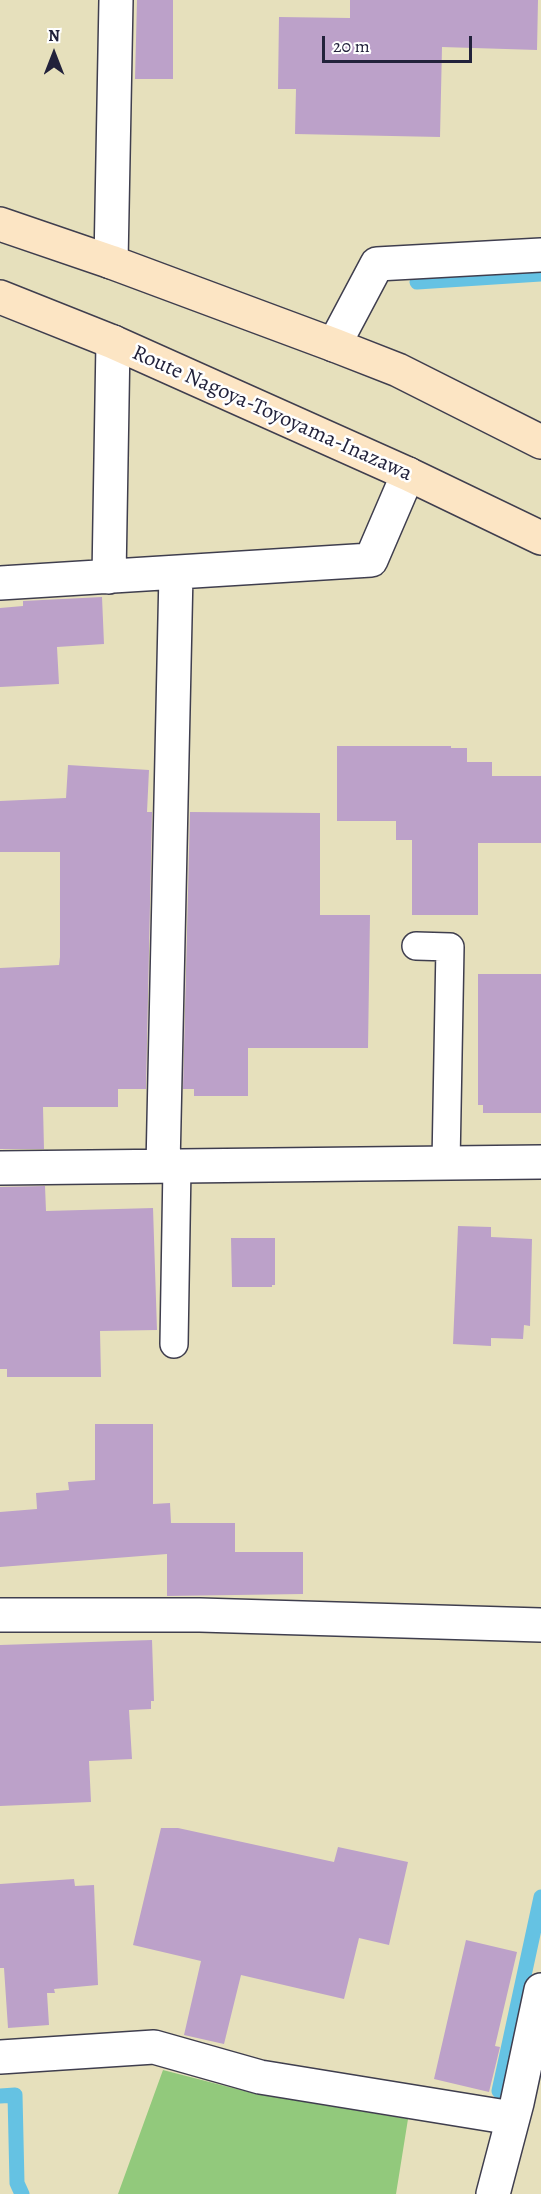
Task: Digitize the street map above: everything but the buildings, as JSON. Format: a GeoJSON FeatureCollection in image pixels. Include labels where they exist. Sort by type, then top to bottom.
{"type":"FeatureCollection","features":[{"type":"Feature","properties":{"kind":"main road"},"geometry":{"type":"LineString","coordinates":[[0,224],[111,262],[398,370],[541,441]]}},
{"type":"Feature","properties":{"kind":"main road","name":"Route Nagoya-Toyoyama-Inazawa"},"geometry":{"type":"LineString","coordinates":[[0,297],[112,342],[408,474],[541,538]]}},
{"type":"Feature","properties":{"kind":"street"},"geometry":{"type":"LineString","coordinates":[[111,262],[116,0]]}},
{"type":"Feature","properties":{"kind":"street"},"geometry":{"type":"LineString","coordinates":[[334,345],[377,264],[541,255]]}},
{"type":"Feature","properties":{"kind":"street"},"geometry":{"type":"LineString","coordinates":[[109,577],[112,342]]}},
{"type":"Feature","properties":{"kind":"street"},"geometry":{"type":"LineString","coordinates":[[0,583],[371,560],[408,474]]}},
{"type":"Feature","properties":{"kind":"street"},"geometry":{"type":"LineString","coordinates":[[170,1166],[176,573]]}},
{"type":"Feature","properties":{"kind":"street"},"geometry":{"type":"LineString","coordinates":[[0,1168],[541,1162]]}},
{"type":"Feature","properties":{"kind":"street"},"geometry":{"type":"LineString","coordinates":[[0,1615],[200,1615],[541,1625]]}},
{"type":"Feature","properties":{"kind":"street"},"geometry":{"type":"LineString","coordinates":[[493,2194],[523,2108],[541,1990]]}},
{"type":"Feature","properties":{"kind":"street"},"geometry":{"type":"LineString","coordinates":[[0,2057],[154,2047],[260,2077],[523,2108]]}},
{"type":"Feature","properties":{"kind":"lane"},"geometry":{"type":"LineString","coordinates":[[416,946],[450,947],[446,1163]]}},
{"type":"Feature","properties":{"kind":"lane"},"geometry":{"type":"LineString","coordinates":[[170,1166],[174,1344]]}},
{"type":"Feature","properties":{"kind":"green space"},"geometry":{"type":"Polygon","coordinates":[[[163,2070],[256,2094],[408,2119],[396,2194],[118,2194],[163,2070]]]}},
{"type":"Feature","properties":{"kind":"waterway"},"geometry":{"type":"LineString","coordinates":[[417,282],[541,274]]}},
{"type":"Feature","properties":{"kind":"waterway"},"geometry":{"type":"LineString","coordinates":[[499,2091],[541,1897]]}},
{"type":"Feature","properties":{"kind":"waterway"},"geometry":{"type":"LineString","coordinates":[[0,2096],[15,2095],[17,2183],[22,2194]]}}]}
